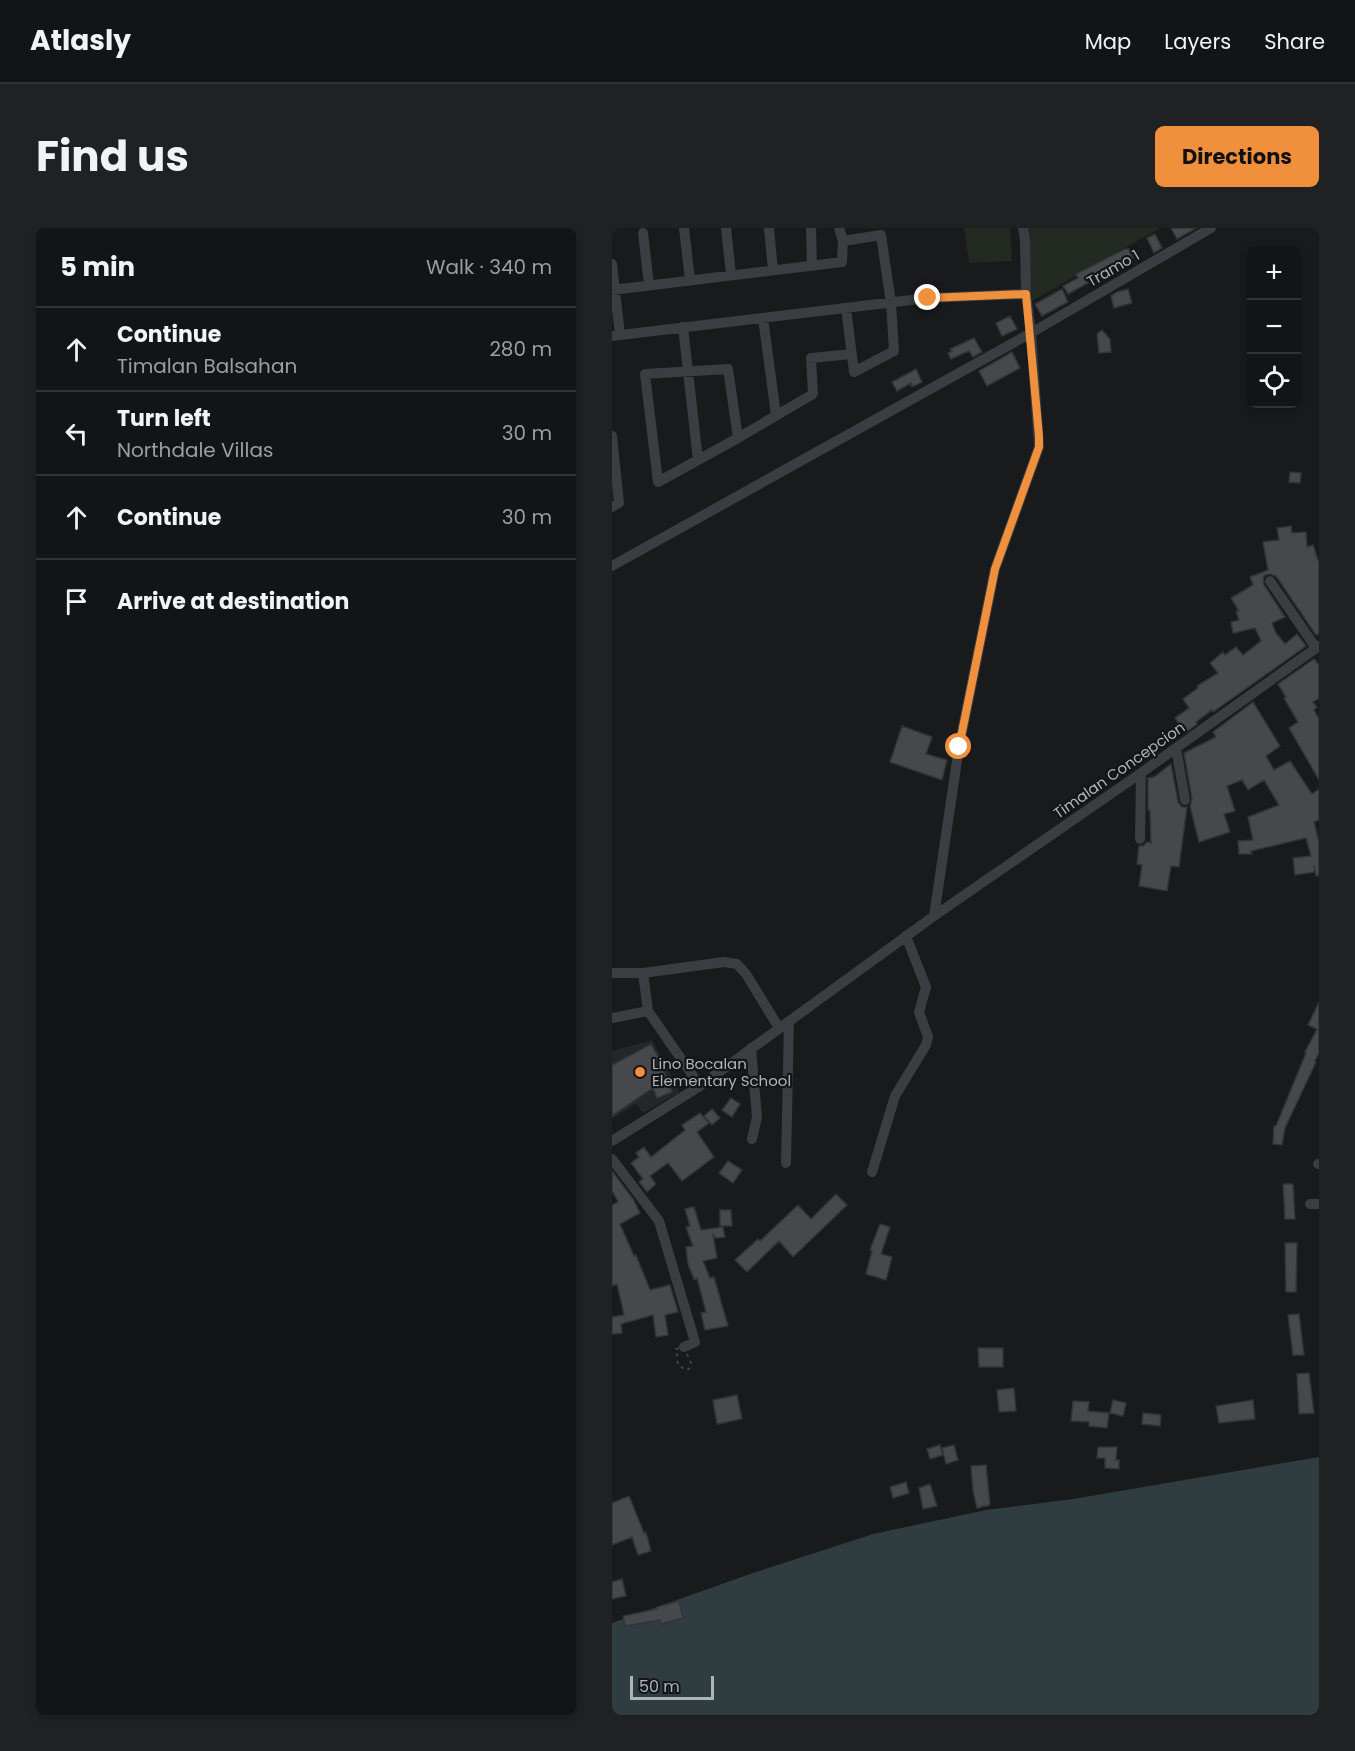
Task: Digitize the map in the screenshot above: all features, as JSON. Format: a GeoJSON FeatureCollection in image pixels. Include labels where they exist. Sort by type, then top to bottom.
{"type":"FeatureCollection","features":[{"type":"Feature","properties":{"kind":"street"},"geometry":{"type":"LineString","coordinates":[[684,228],[690,280]]}},
{"type":"Feature","properties":{"kind":"street"},"geometry":{"type":"LineString","coordinates":[[726,228],[730,275]]}},
{"type":"Feature","properties":{"kind":"street"},"geometry":{"type":"LineString","coordinates":[[769,228],[773,270]]}},
{"type":"Feature","properties":{"kind":"street"},"geometry":{"type":"LineString","coordinates":[[811,228],[812,265]]}},
{"type":"Feature","properties":{"kind":"street"},"geometry":{"type":"LineString","coordinates":[[613,290],[842,262],[843,241],[839,228]]}},
{"type":"Feature","properties":{"kind":"street"},"geometry":{"type":"LineString","coordinates":[[934,916],[959,747],[995,569],[1039,447],[1026,294],[1023,228]]}},
{"type":"Feature","properties":{"kind":"street","name":"Tramo 1"},"geometry":{"type":"LineString","coordinates":[[612,566],[1031,333],[1211,228]]}},
{"type":"Feature","properties":{"kind":"street"},"geometry":{"type":"LineString","coordinates":[[643,233],[649,285]]}},
{"type":"Feature","properties":{"kind":"street"},"geometry":{"type":"LineString","coordinates":[[843,241],[881,235],[891,303],[894,351],[854,372],[846,308]]}},
{"type":"Feature","properties":{"kind":"street"},"geometry":{"type":"LineString","coordinates":[[612,264],[616,335],[928,298],[1026,294]]}},
{"type":"Feature","properties":{"kind":"street"},"geometry":{"type":"LineString","coordinates":[[763,318],[776,415]]}},
{"type":"Feature","properties":{"kind":"street"},"geometry":{"type":"LineString","coordinates":[[683,327],[698,459]]}},
{"type":"Feature","properties":{"kind":"street"},"geometry":{"type":"LineString","coordinates":[[738,438],[728,369],[645,374],[658,482],[738,438],[813,394],[811,358],[852,354]]}},
{"type":"Feature","properties":{"kind":"street"},"geometry":{"type":"LineString","coordinates":[[612,436],[619,502],[612,507]]}},
{"type":"Feature","properties":{"kind":"street"},"geometry":{"type":"LineString","coordinates":[[1270,580],[1318,647]]}},
{"type":"Feature","properties":{"kind":"street","name":"Timalan Concepcion"},"geometry":{"type":"LineString","coordinates":[[612,1141],[700,1086],[934,916],[1318,647]]}},
{"type":"Feature","properties":{"kind":"street"},"geometry":{"type":"LineString","coordinates":[[1176,748],[1185,800]]}},
{"type":"Feature","properties":{"kind":"street"},"geometry":{"type":"LineString","coordinates":[[1140,839],[1141,773]]}},
{"type":"Feature","properties":{"kind":"street"},"geometry":{"type":"LineString","coordinates":[[872,1172],[896,1096],[926,1045],[928,1037],[919,1012],[926,987],[906,936]]}},
{"type":"Feature","properties":{"kind":"street"},"geometry":{"type":"LineString","coordinates":[[612,973],[644,974],[724,962],[737,964],[746,974],[778,1029]]}},
{"type":"Feature","properties":{"kind":"street"},"geometry":{"type":"LineString","coordinates":[[644,974],[648,1011],[700,1086]]}},
{"type":"Feature","properties":{"kind":"street"},"geometry":{"type":"LineString","coordinates":[[612,1018],[648,1011]]}},
{"type":"Feature","properties":{"kind":"street"},"geometry":{"type":"LineString","coordinates":[[786,1163],[789,1021]]}},
{"type":"Feature","properties":{"kind":"street"},"geometry":{"type":"LineString","coordinates":[[752,1048],[757,1118],[752,1138]]}},
{"type":"Feature","properties":{"kind":"street"},"geometry":{"type":"LineString","coordinates":[[612,1159],[659,1221],[695,1342],[684,1347]]}},
{"type":"Feature","properties":{"kind":"shaded area"},"geometry":{"type":"Polygon","coordinates":[[[964,228],[1010,228],[1012,261],[969,263],[964,228]]]}},
{"type":"Feature","properties":{"kind":"shaded area"},"geometry":{"type":"Polygon","coordinates":[[[1025,228],[1160,228],[1032,301],[1025,228]]]}},
{"type":"Feature","properties":{"kind":"shaded area","name":"Lino Bocalan Elementary School"},"geometry":{"type":"Polygon","coordinates":[[[652,1040],[680,1092],[643,1113],[636,1104],[612,1119],[612,1051],[652,1040]]]}},
{"type":"Feature","properties":{"kind":"shaded area"},"geometry":{"type":"Polygon","coordinates":[[[1319,1457],[1319,1715],[612,1715],[612,1623],[753,1573],[873,1534],[986,1510],[1073,1499],[1319,1457]]]}},
{"type":"Feature","properties":{"kind":"building"},"geometry":{"type":"Polygon","coordinates":[[[1171,228],[1196,228],[1177,239],[1171,228]]]}},
{"type":"Feature","properties":{"kind":"building"},"geometry":{"type":"Polygon","coordinates":[[[1155,234],[1162,248],[1154,253],[1147,238],[1155,234]]]}},
{"type":"Feature","properties":{"kind":"building"},"geometry":{"type":"Polygon","coordinates":[[[1129,249],[1133,258],[1120,265],[1121,267],[1110,272],[1108,269],[1086,280],[1088,283],[1068,294],[1063,286],[1078,278],[1076,274],[1129,249]]]}},
{"type":"Feature","properties":{"kind":"building"},"geometry":{"type":"Polygon","coordinates":[[[1062,289],[1068,302],[1042,316],[1035,304],[1062,289]]]}},
{"type":"Feature","properties":{"kind":"building"},"geometry":{"type":"Polygon","coordinates":[[[1128,289],[1132,303],[1114,308],[1111,296],[1128,289]]]}},
{"type":"Feature","properties":{"kind":"building"},"geometry":{"type":"Polygon","coordinates":[[[1010,316],[1017,329],[1002,336],[996,323],[1010,316]]]}},
{"type":"Feature","properties":{"kind":"building"},"geometry":{"type":"Polygon","coordinates":[[[1102,330],[1110,339],[1111,352],[1099,353],[1097,334],[1102,330]]]}},
{"type":"Feature","properties":{"kind":"building"},"geometry":{"type":"Polygon","coordinates":[[[974,338],[982,352],[973,357],[969,351],[951,359],[948,353],[952,351],[950,349],[974,338]]]}},
{"type":"Feature","properties":{"kind":"building"},"geometry":{"type":"Polygon","coordinates":[[[1012,352],[1020,368],[987,386],[979,371],[1012,352]]]}},
{"type":"Feature","properties":{"kind":"building"},"geometry":{"type":"Polygon","coordinates":[[[916,369],[922,382],[912,387],[911,383],[897,391],[892,382],[916,369]]]}},
{"type":"Feature","properties":{"kind":"building"},"geometry":{"type":"Polygon","coordinates":[[[1290,472],[1301,473],[1300,483],[1289,482],[1290,472]]]}},
{"type":"Feature","properties":{"kind":"building"},"geometry":{"type":"Polygon","coordinates":[[[1291,526],[1292,533],[1306,532],[1307,547],[1313,545],[1319,563],[1319,634],[1316,635],[1276,576],[1265,575],[1264,585],[1285,617],[1272,623],[1276,633],[1285,644],[1297,634],[1306,646],[1213,712],[1212,710],[1185,733],[1175,718],[1189,708],[1183,699],[1198,688],[1197,686],[1218,673],[1210,663],[1223,652],[1225,655],[1236,647],[1243,655],[1261,641],[1255,628],[1233,633],[1231,622],[1239,620],[1236,611],[1239,611],[1231,598],[1253,585],[1250,577],[1268,570],[1263,542],[1279,540],[1277,528],[1291,526]]]}},
{"type":"Feature","properties":{"kind":"building"},"geometry":{"type":"Polygon","coordinates":[[[1314,659],[1319,665],[1319,698],[1313,702],[1317,707],[1314,710],[1319,719],[1319,780],[1289,728],[1298,722],[1278,684],[1314,659]]]}},
{"type":"Feature","properties":{"kind":"building"},"geometry":{"type":"Polygon","coordinates":[[[1253,702],[1280,746],[1266,756],[1274,770],[1290,761],[1312,794],[1319,789],[1319,820],[1314,822],[1319,842],[1319,875],[1316,876],[1314,866],[1315,872],[1295,875],[1293,858],[1311,856],[1306,838],[1251,851],[1252,854],[1239,854],[1238,841],[1253,840],[1248,817],[1279,805],[1264,780],[1248,790],[1242,780],[1227,786],[1235,811],[1224,814],[1230,832],[1199,842],[1190,806],[1192,799],[1184,753],[1216,737],[1213,732],[1253,702]]]}},
{"type":"Feature","properties":{"kind":"building"},"geometry":{"type":"Polygon","coordinates":[[[902,726],[932,737],[926,754],[947,760],[942,780],[890,762],[902,726]]]}},
{"type":"Feature","properties":{"kind":"building"},"geometry":{"type":"Polygon","coordinates":[[[1171,764],[1178,802],[1182,807],[1187,807],[1179,867],[1171,866],[1167,891],[1139,886],[1142,865],[1137,864],[1139,846],[1147,842],[1151,843],[1148,778],[1154,777],[1171,764]]]}},
{"type":"Feature","properties":{"kind":"building"},"geometry":{"type":"Polygon","coordinates":[[[1319,1002],[1319,1053],[1285,1128],[1282,1145],[1273,1144],[1274,1126],[1276,1126],[1305,1052],[1317,1029],[1308,1025],[1319,1002]]]}},
{"type":"Feature","properties":{"kind":"building","name":"Lino Bocalan Elementary School"},"geometry":{"type":"Polygon","coordinates":[[[651,1044],[660,1060],[672,1092],[657,1098],[653,1088],[612,1116],[612,1065],[651,1044]]]}},
{"type":"Feature","properties":{"kind":"building"},"geometry":{"type":"Polygon","coordinates":[[[731,1098],[740,1104],[732,1117],[722,1110],[731,1098]]]}},
{"type":"Feature","properties":{"kind":"building"},"geometry":{"type":"Polygon","coordinates":[[[712,1109],[720,1118],[712,1125],[704,1116],[712,1109]]]}},
{"type":"Feature","properties":{"kind":"building"},"geometry":{"type":"Polygon","coordinates":[[[700,1113],[709,1123],[697,1132],[714,1157],[682,1181],[668,1163],[650,1176],[656,1184],[647,1192],[639,1182],[643,1179],[631,1163],[639,1157],[636,1153],[644,1147],[651,1157],[685,1130],[682,1125],[700,1113]]]}},
{"type":"Feature","properties":{"kind":"building"},"geometry":{"type":"Polygon","coordinates":[[[728,1161],[742,1170],[733,1183],[719,1173],[728,1161]]]}},
{"type":"Feature","properties":{"kind":"building"},"geometry":{"type":"Polygon","coordinates":[[[612,1171],[633,1199],[640,1213],[620,1224],[650,1290],[670,1285],[678,1312],[665,1315],[668,1335],[656,1337],[653,1315],[621,1324],[622,1333],[612,1334],[612,1317],[624,1315],[617,1284],[612,1286],[612,1205],[618,1202],[612,1190],[612,1171]]]}},
{"type":"Feature","properties":{"kind":"building"},"geometry":{"type":"Polygon","coordinates":[[[1283,1184],[1293,1184],[1295,1219],[1285,1219],[1283,1184]]]}},
{"type":"Feature","properties":{"kind":"building"},"geometry":{"type":"Polygon","coordinates":[[[836,1194],[847,1205],[793,1257],[779,1241],[747,1272],[735,1260],[758,1239],[760,1241],[798,1205],[811,1219],[836,1194]]]}},
{"type":"Feature","properties":{"kind":"building"},"geometry":{"type":"Polygon","coordinates":[[[694,1207],[701,1230],[723,1227],[725,1237],[716,1238],[713,1235],[717,1258],[703,1261],[710,1278],[714,1277],[728,1326],[705,1330],[701,1313],[706,1312],[697,1278],[694,1279],[688,1264],[686,1247],[693,1246],[686,1227],[690,1226],[685,1209],[694,1207]]]}},
{"type":"Feature","properties":{"kind":"building"},"geometry":{"type":"Polygon","coordinates":[[[720,1210],[731,1210],[732,1226],[720,1226],[720,1210]]]}},
{"type":"Feature","properties":{"kind":"building"},"geometry":{"type":"Polygon","coordinates":[[[880,1224],[890,1227],[881,1254],[892,1257],[886,1280],[866,1274],[872,1251],[870,1250],[880,1224]]]}},
{"type":"Feature","properties":{"kind":"building"},"geometry":{"type":"Polygon","coordinates":[[[1285,1243],[1297,1243],[1296,1292],[1286,1292],[1285,1243]]]}},
{"type":"Feature","properties":{"kind":"building"},"geometry":{"type":"Polygon","coordinates":[[[1299,1314],[1304,1355],[1293,1355],[1288,1315],[1299,1314]]]}},
{"type":"Feature","properties":{"kind":"building"},"geometry":{"type":"Polygon","coordinates":[[[978,1348],[1003,1348],[1003,1367],[979,1367],[978,1348]]]}},
{"type":"Feature","properties":{"kind":"building"},"geometry":{"type":"Polygon","coordinates":[[[1309,1373],[1314,1413],[1299,1414],[1297,1374],[1309,1373]]]}},
{"type":"Feature","properties":{"kind":"building"},"geometry":{"type":"Polygon","coordinates":[[[1014,1388],[1016,1411],[999,1412],[997,1390],[1014,1388]]]}},
{"type":"Feature","properties":{"kind":"building"},"geometry":{"type":"Polygon","coordinates":[[[737,1395],[742,1419],[717,1424],[713,1400],[737,1395]]]}},
{"type":"Feature","properties":{"kind":"building"},"geometry":{"type":"Polygon","coordinates":[[[1113,1400],[1126,1403],[1123,1416],[1110,1413],[1113,1400]]]}},
{"type":"Feature","properties":{"kind":"building"},"geometry":{"type":"Polygon","coordinates":[[[1253,1400],[1255,1419],[1219,1423],[1216,1406],[1253,1400]]]}},
{"type":"Feature","properties":{"kind":"building"},"geometry":{"type":"Polygon","coordinates":[[[1073,1401],[1089,1402],[1088,1411],[1109,1413],[1107,1428],[1089,1426],[1089,1422],[1071,1421],[1073,1401]]]}},
{"type":"Feature","properties":{"kind":"building"},"geometry":{"type":"Polygon","coordinates":[[[1143,1413],[1161,1415],[1160,1426],[1142,1424],[1143,1413]]]}},
{"type":"Feature","properties":{"kind":"building"},"geometry":{"type":"Polygon","coordinates":[[[940,1445],[943,1455],[930,1459],[927,1449],[940,1445]]]}},
{"type":"Feature","properties":{"kind":"building"},"geometry":{"type":"Polygon","coordinates":[[[954,1445],[958,1460],[946,1464],[942,1448],[954,1445]]]}},
{"type":"Feature","properties":{"kind":"building"},"geometry":{"type":"Polygon","coordinates":[[[1098,1447],[1117,1447],[1116,1460],[1119,1460],[1119,1469],[1105,1468],[1105,1458],[1097,1458],[1098,1447]]]}},
{"type":"Feature","properties":{"kind":"building"},"geometry":{"type":"Polygon","coordinates":[[[986,1465],[990,1505],[977,1508],[971,1466],[986,1465]]]}},
{"type":"Feature","properties":{"kind":"building"},"geometry":{"type":"Polygon","coordinates":[[[906,1482],[909,1493],[893,1498],[890,1487],[906,1482]]]}},
{"type":"Feature","properties":{"kind":"building"},"geometry":{"type":"Polygon","coordinates":[[[930,1484],[937,1506],[923,1509],[919,1488],[930,1484]]]}},
{"type":"Feature","properties":{"kind":"building"},"geometry":{"type":"Polygon","coordinates":[[[629,1496],[644,1533],[646,1532],[651,1551],[638,1555],[632,1537],[612,1545],[612,1503],[629,1496]]]}},
{"type":"Feature","properties":{"kind":"building"},"geometry":{"type":"Polygon","coordinates":[[[622,1579],[626,1596],[612,1599],[612,1582],[622,1579]]]}},
{"type":"Feature","properties":{"kind":"building"},"geometry":{"type":"Polygon","coordinates":[[[679,1601],[683,1618],[661,1624],[660,1620],[625,1626],[623,1616],[657,1609],[657,1607],[679,1601]]]}},
{"type":"Feature","properties":{"kind":"place","name":"Lino Bocalan Elementary School"},"geometry":{"type":"Point","coordinates":[640,1072]}},
{"type":"Feature","properties":{"kind":"route"},"geometry":{"type":"LineString","coordinates":[[928,298],[1026,294],[1039,436],[1039,447],[995,569],[959,747]]}}]}
